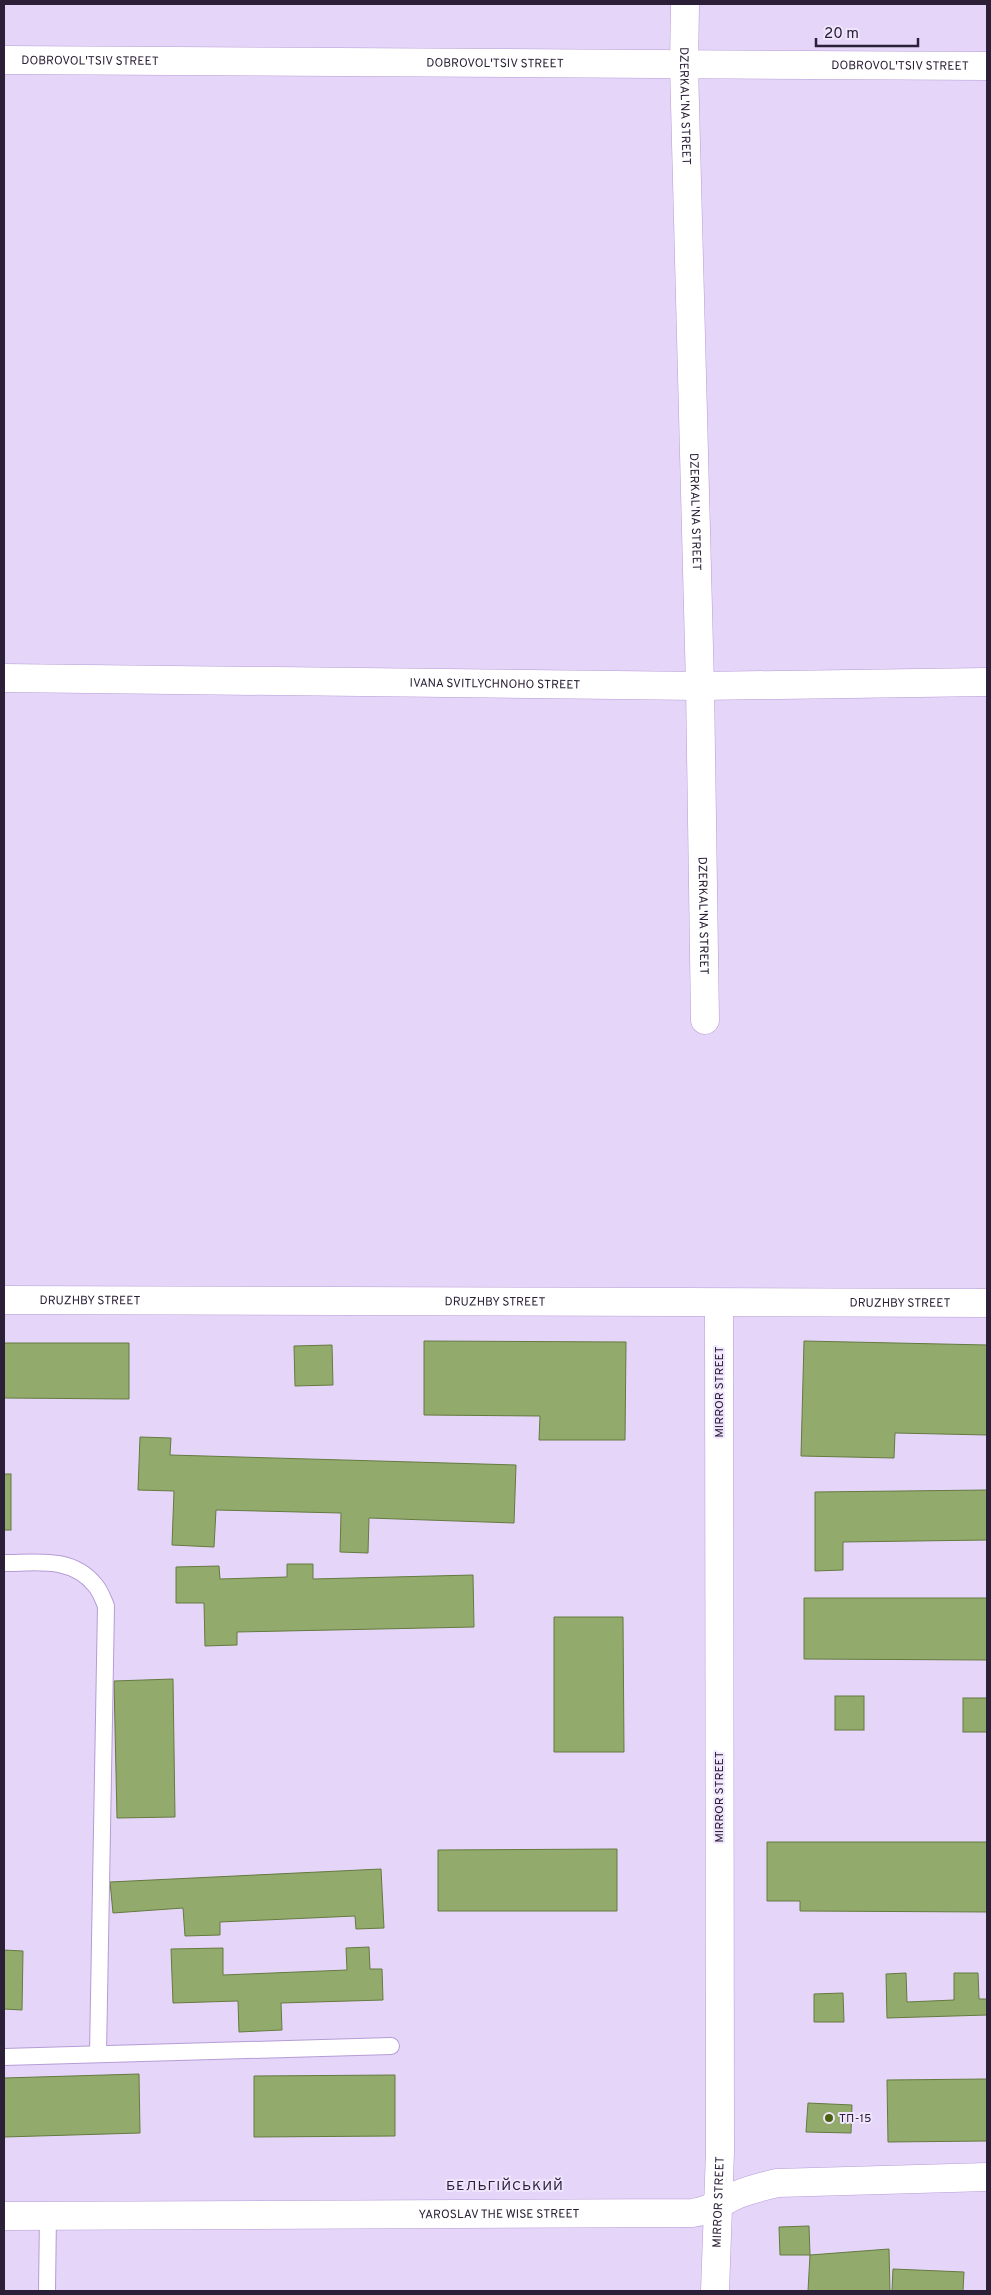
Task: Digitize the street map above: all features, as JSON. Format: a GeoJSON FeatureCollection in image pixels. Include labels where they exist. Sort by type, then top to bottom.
{"type":"FeatureCollection","features":[{"type":"Feature","properties":{"kind":"street","name":"DZERKAL'NA STREET"},"geometry":{"type":"LineString","coordinates":[[685,4],[684,65],[700,686],[705,1020]]}},
{"type":"Feature","properties":{"kind":"street","name":"DOBROVOL'TSIV STREET"},"geometry":{"type":"LineString","coordinates":[[4,60],[987,66]]}},
{"type":"Feature","properties":{"kind":"street","name":"IVANA SVITLYCHNOHO STREET"},"geometry":{"type":"LineString","coordinates":[[4,678],[700,686],[987,682]]}},
{"type":"Feature","properties":{"kind":"street","name":"DRUZHBY STREET"},"geometry":{"type":"LineString","coordinates":[[4,1300],[987,1303]]}},
{"type":"Feature","properties":{"kind":"street","name":"MIRROR STREET"},"geometry":{"type":"LineString","coordinates":[[715,2291],[718,2205],[719,1303]]}},
{"type":"Feature","properties":{"kind":"street","name":"YAROSLAV THE WISE STREET"},"geometry":{"type":"LineString","coordinates":[[4,2216],[692,2213],[706,2211],[753,2189],[777,2183],[987,2177]]}},
{"type":"Feature","properties":{"kind":"lane"},"geometry":{"type":"LineString","coordinates":[[4,1563],[61,1563],[79,1570],[96,1585],[106,1606],[98,2054]]}},
{"type":"Feature","properties":{"kind":"lane"},"geometry":{"type":"LineString","coordinates":[[4,2057],[391,2046]]}},
{"type":"Feature","properties":{"kind":"lane"},"geometry":{"type":"LineString","coordinates":[[47,2291],[48,2215]]}},
{"type":"Feature","properties":{"kind":"building"},"geometry":{"type":"Polygon","coordinates":[[[424,1341],[626,1342],[625,1440],[539,1440],[540,1416],[424,1415],[424,1341]]]}},
{"type":"Feature","properties":{"kind":"building"},"geometry":{"type":"Polygon","coordinates":[[[804,1341],[987,1345],[987,1435],[895,1433],[894,1458],[801,1456],[804,1341]]]}},
{"type":"Feature","properties":{"kind":"building"},"geometry":{"type":"Polygon","coordinates":[[[4,1343],[129,1343],[129,1399],[4,1398],[4,1343]]]}},
{"type":"Feature","properties":{"kind":"building"},"geometry":{"type":"Polygon","coordinates":[[[332,1345],[333,1385],[295,1386],[294,1346],[332,1345]]]}},
{"type":"Feature","properties":{"kind":"building"},"geometry":{"type":"Polygon","coordinates":[[[140,1437],[171,1438],[170,1455],[516,1465],[514,1523],[369,1518],[368,1553],[340,1552],[341,1513],[216,1510],[214,1547],[172,1545],[174,1491],[138,1490],[140,1437]]]}},
{"type":"Feature","properties":{"kind":"building"},"geometry":{"type":"Polygon","coordinates":[[[4,1474],[11,1474],[11,1530],[4,1530],[4,1474]]]}},
{"type":"Feature","properties":{"kind":"building"},"geometry":{"type":"Polygon","coordinates":[[[987,1490],[987,1540],[843,1542],[843,1570],[815,1571],[815,1492],[987,1490]]]}},
{"type":"Feature","properties":{"kind":"building"},"geometry":{"type":"Polygon","coordinates":[[[287,1564],[313,1564],[313,1579],[473,1575],[474,1627],[237,1632],[237,1645],[205,1646],[204,1603],[176,1603],[176,1567],[219,1566],[220,1579],[287,1577],[287,1564]]]}},
{"type":"Feature","properties":{"kind":"building"},"geometry":{"type":"Polygon","coordinates":[[[804,1598],[987,1598],[987,1660],[804,1659],[804,1598]]]}},
{"type":"Feature","properties":{"kind":"building"},"geometry":{"type":"Polygon","coordinates":[[[554,1617],[623,1617],[624,1752],[554,1752],[554,1617]]]}},
{"type":"Feature","properties":{"kind":"building"},"geometry":{"type":"Polygon","coordinates":[[[173,1679],[175,1817],[117,1818],[114,1681],[173,1679]]]}},
{"type":"Feature","properties":{"kind":"building"},"geometry":{"type":"Polygon","coordinates":[[[835,1696],[864,1696],[864,1730],[835,1730],[835,1696]]]}},
{"type":"Feature","properties":{"kind":"building"},"geometry":{"type":"Polygon","coordinates":[[[963,1698],[987,1698],[987,1732],[963,1732],[963,1698]]]}},
{"type":"Feature","properties":{"kind":"building"},"geometry":{"type":"Polygon","coordinates":[[[767,1842],[987,1842],[987,1912],[800,1911],[800,1901],[767,1901],[767,1842]]]}},
{"type":"Feature","properties":{"kind":"building"},"geometry":{"type":"Polygon","coordinates":[[[617,1849],[617,1911],[438,1911],[438,1850],[617,1849]]]}},
{"type":"Feature","properties":{"kind":"building"},"geometry":{"type":"Polygon","coordinates":[[[381,1869],[384,1928],[356,1929],[355,1916],[220,1922],[220,1935],[185,1936],[183,1908],[113,1913],[110,1882],[381,1869]]]}},
{"type":"Feature","properties":{"kind":"building"},"geometry":{"type":"Polygon","coordinates":[[[369,1947],[370,1969],[382,1969],[383,2000],[281,2003],[282,2030],[239,2032],[238,2001],[173,2003],[171,1949],[223,1948],[223,1975],[347,1970],[346,1948],[369,1947]]]}},
{"type":"Feature","properties":{"kind":"building"},"geometry":{"type":"Polygon","coordinates":[[[4,1950],[23,1951],[22,2010],[4,2009],[4,1950]]]}},
{"type":"Feature","properties":{"kind":"building"},"geometry":{"type":"Polygon","coordinates":[[[906,1973],[907,2002],[954,2000],[954,1973],[978,1973],[979,1999],[987,1999],[987,2015],[887,2018],[886,1974],[906,1973]]]}},
{"type":"Feature","properties":{"kind":"building"},"geometry":{"type":"Polygon","coordinates":[[[843,1993],[844,2022],[814,2022],[814,1994],[843,1993]]]}},
{"type":"Feature","properties":{"kind":"building"},"geometry":{"type":"Polygon","coordinates":[[[139,2074],[140,2133],[4,2137],[4,2078],[139,2074]]]}},
{"type":"Feature","properties":{"kind":"building"},"geometry":{"type":"Polygon","coordinates":[[[395,2075],[395,2136],[254,2137],[254,2076],[395,2075]]]}},
{"type":"Feature","properties":{"kind":"building"},"geometry":{"type":"Polygon","coordinates":[[[987,2079],[987,2141],[888,2142],[887,2080],[987,2079]]]}},
{"type":"Feature","properties":{"kind":"building","name":"ТП-15"},"geometry":{"type":"Polygon","coordinates":[[[808,2103],[852,2105],[851,2133],[806,2132],[808,2103]]]}},
{"type":"Feature","properties":{"kind":"building"},"geometry":{"type":"Polygon","coordinates":[[[809,2226],[810,2255],[780,2255],[779,2227],[809,2226]]]}},
{"type":"Feature","properties":{"kind":"building"},"geometry":{"type":"Polygon","coordinates":[[[889,2249],[890,2291],[808,2291],[810,2255],[889,2249]]]}},
{"type":"Feature","properties":{"kind":"building"},"geometry":{"type":"Polygon","coordinates":[[[893,2269],[964,2272],[963,2291],[892,2291],[893,2269]]]}},
{"type":"Feature","properties":{"kind":"place","name":"ТП-15"},"geometry":{"type":"Point","coordinates":[829,2118]}},
{"type":"Feature","properties":{"kind":"district","name":"БЕЛЬГІЙСЬКИЙ"},"geometry":{"type":"Point","coordinates":[505,2185]}}]}
